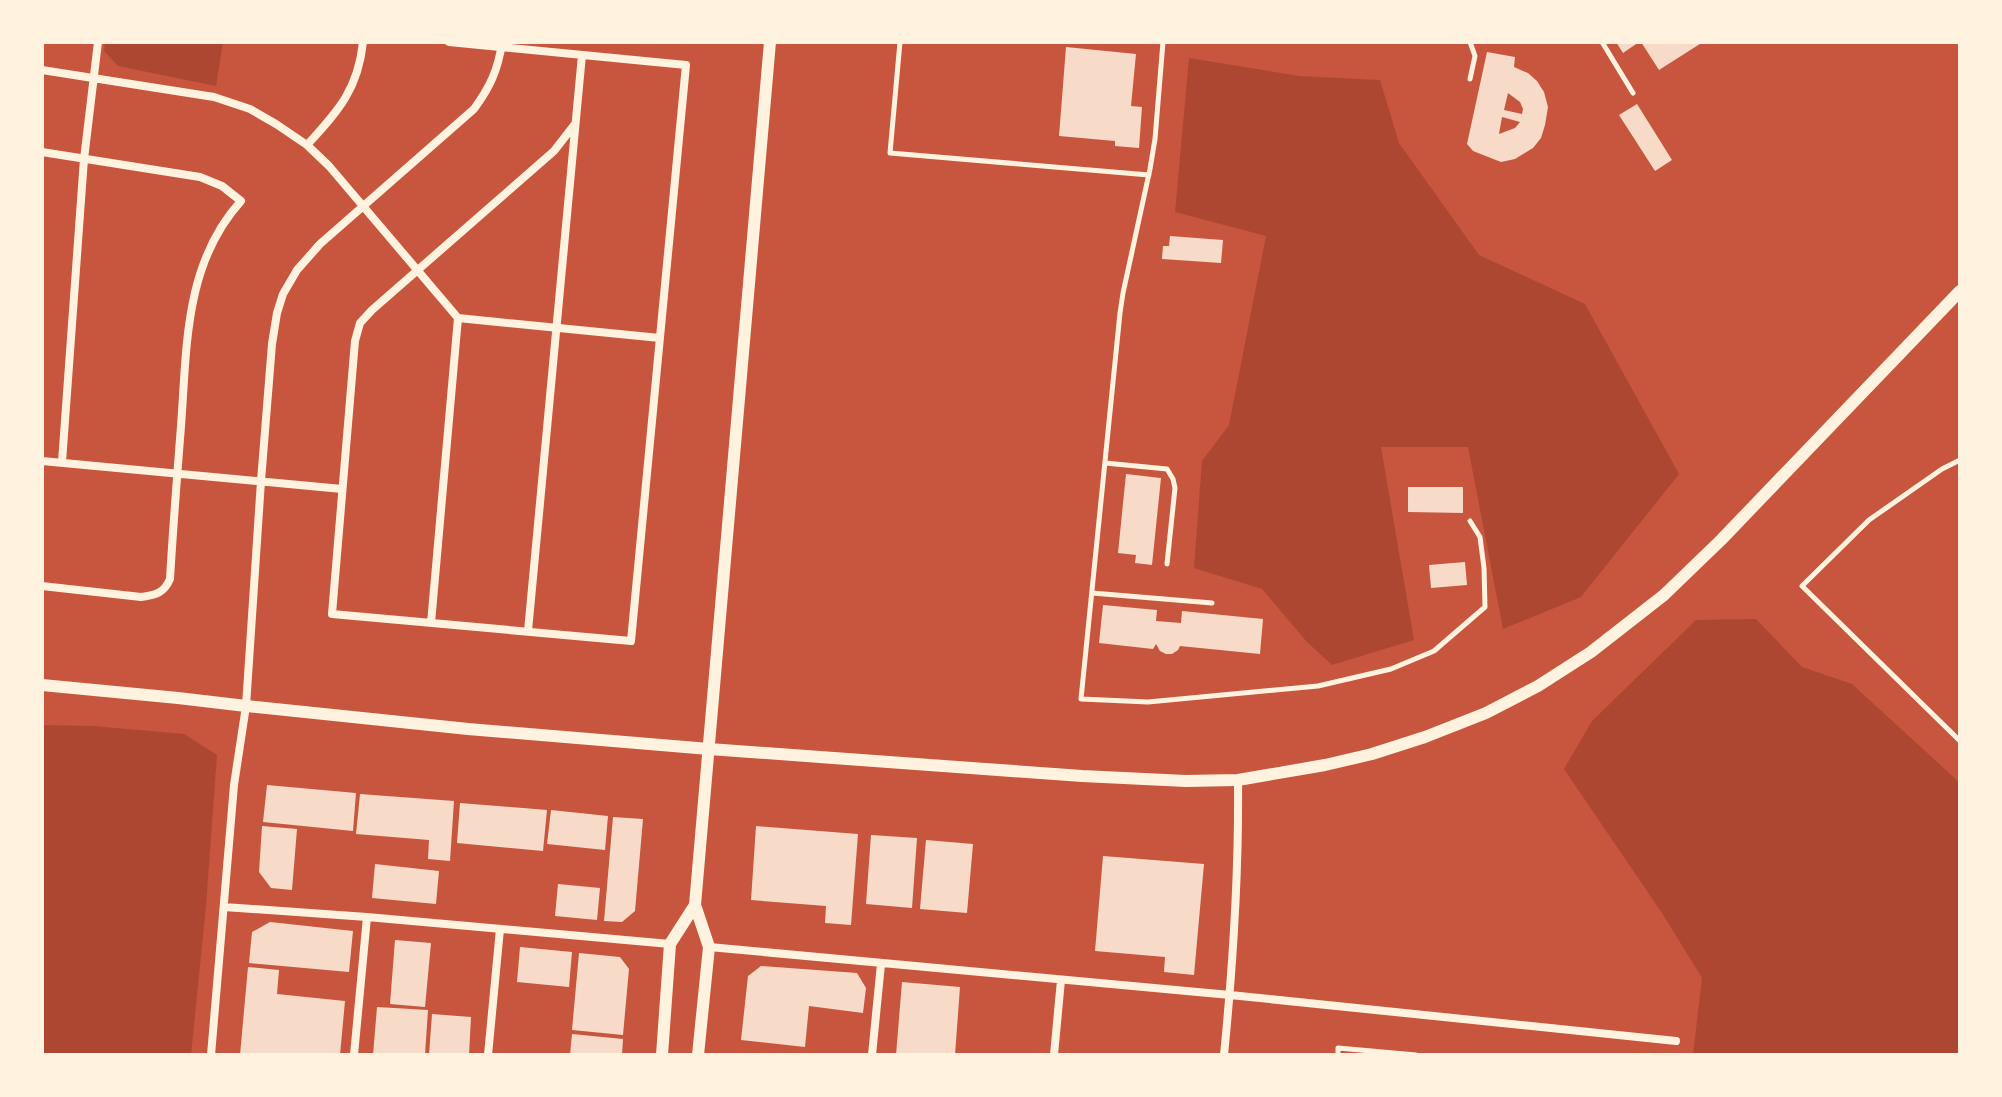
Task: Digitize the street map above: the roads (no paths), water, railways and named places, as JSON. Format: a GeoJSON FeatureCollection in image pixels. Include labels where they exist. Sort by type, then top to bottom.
{"type":"FeatureCollection","features":[{"type":"Feature","properties":{"kind":"street"},"geometry":{"type":"LineString","coordinates":[[62,462],[84,159],[98,42]]}},
{"type":"Feature","properties":{"kind":"street"},"geometry":{"type":"LineString","coordinates":[[307,145],[348,95],[357,74],[363,42]]}},
{"type":"Feature","properties":{"kind":"street"},"geometry":{"type":"LineString","coordinates":[[449,42],[686,65],[631,641],[332,614],[355,341],[360,323],[554,151],[575,124]]}},
{"type":"Feature","properties":{"kind":"street"},"geometry":{"type":"LineString","coordinates":[[698,1055],[709,947],[695,905],[770,42]]}},
{"type":"Feature","properties":{"kind":"street"},"geometry":{"type":"LineString","coordinates":[[211,1055],[234,785],[246,706],[261,481],[277,313],[283,294],[297,270],[320,244],[474,109],[490,86],[502,45]]}},
{"type":"Feature","properties":{"kind":"street"},"geometry":{"type":"LineString","coordinates":[[528,631],[582,55]]}},
{"type":"Feature","properties":{"kind":"street"},"geometry":{"type":"LineString","coordinates":[[42,70],[214,97],[250,109],[276,124],[307,145],[329,166],[458,318],[660,338]]}},
{"type":"Feature","properties":{"kind":"street"},"geometry":{"type":"LineString","coordinates":[[42,152],[200,177],[222,186],[241,201],[227,216],[210,245],[194,295],[187,343],[167,587],[162,592],[141,597],[42,586]]}},
{"type":"Feature","properties":{"kind":"street"},"geometry":{"type":"LineString","coordinates":[[42,685],[468,729],[1082,776],[1238,780],[1325,765],[1425,737],[1486,713],[1538,686],[1591,652],[1664,595],[1960,291]]}},
{"type":"Feature","properties":{"kind":"street"},"geometry":{"type":"LineString","coordinates":[[431,623],[458,318]]}},
{"type":"Feature","properties":{"kind":"street"},"geometry":{"type":"LineString","coordinates":[[42,461],[342,489]]}},
{"type":"Feature","properties":{"kind":"street"},"geometry":{"type":"LineString","coordinates":[[1224,1055],[1230,995],[1238,780]]}},
{"type":"Feature","properties":{"kind":"street"},"geometry":{"type":"LineString","coordinates":[[662,1055],[670,944],[695,905]]}},
{"type":"Feature","properties":{"kind":"street"},"geometry":{"type":"LineString","coordinates":[[224,907],[670,944]]}},
{"type":"Feature","properties":{"kind":"street"},"geometry":{"type":"LineString","coordinates":[[354,1055],[367,917]]}},
{"type":"Feature","properties":{"kind":"street"},"geometry":{"type":"LineString","coordinates":[[488,1055],[500,929]]}},
{"type":"Feature","properties":{"kind":"street"},"geometry":{"type":"LineString","coordinates":[[709,947],[1230,995],[1676,1041]]}},
{"type":"Feature","properties":{"kind":"street"},"geometry":{"type":"LineString","coordinates":[[872,1055],[881,964]]}},
{"type":"Feature","properties":{"kind":"street"},"geometry":{"type":"LineString","coordinates":[[1054,1055],[1061,980]]}},
{"type":"Feature","properties":{"kind":"lane"},"geometry":{"type":"LineString","coordinates":[[900,42],[890,153],[1149,175]]}},
{"type":"Feature","properties":{"kind":"lane"},"geometry":{"type":"LineString","coordinates":[[1163,42],[1155,139],[1123,293],[1081,699],[1148,702],[1318,686],[1391,669],[1434,651],[1485,607],[1480,537],[1470,521]]}},
{"type":"Feature","properties":{"kind":"lane"},"geometry":{"type":"LineString","coordinates":[[1470,42],[1475,56],[1470,79]]}},
{"type":"Feature","properties":{"kind":"lane"},"geometry":{"type":"LineString","coordinates":[[1602,42],[1633,93]]}},
{"type":"Feature","properties":{"kind":"lane"},"geometry":{"type":"LineString","coordinates":[[1960,460],[1869,520],[1802,586],[1960,741]]}},
{"type":"Feature","properties":{"kind":"lane"},"geometry":{"type":"LineString","coordinates":[[1105,463],[1167,469],[1175,488],[1167,564]]}},
{"type":"Feature","properties":{"kind":"lane"},"geometry":{"type":"LineString","coordinates":[[1092,593],[1212,603]]}},
{"type":"Feature","properties":{"kind":"lane"},"geometry":{"type":"LineString","coordinates":[[1338,1055],[1338,1048],[1416,1055]]}}]}
